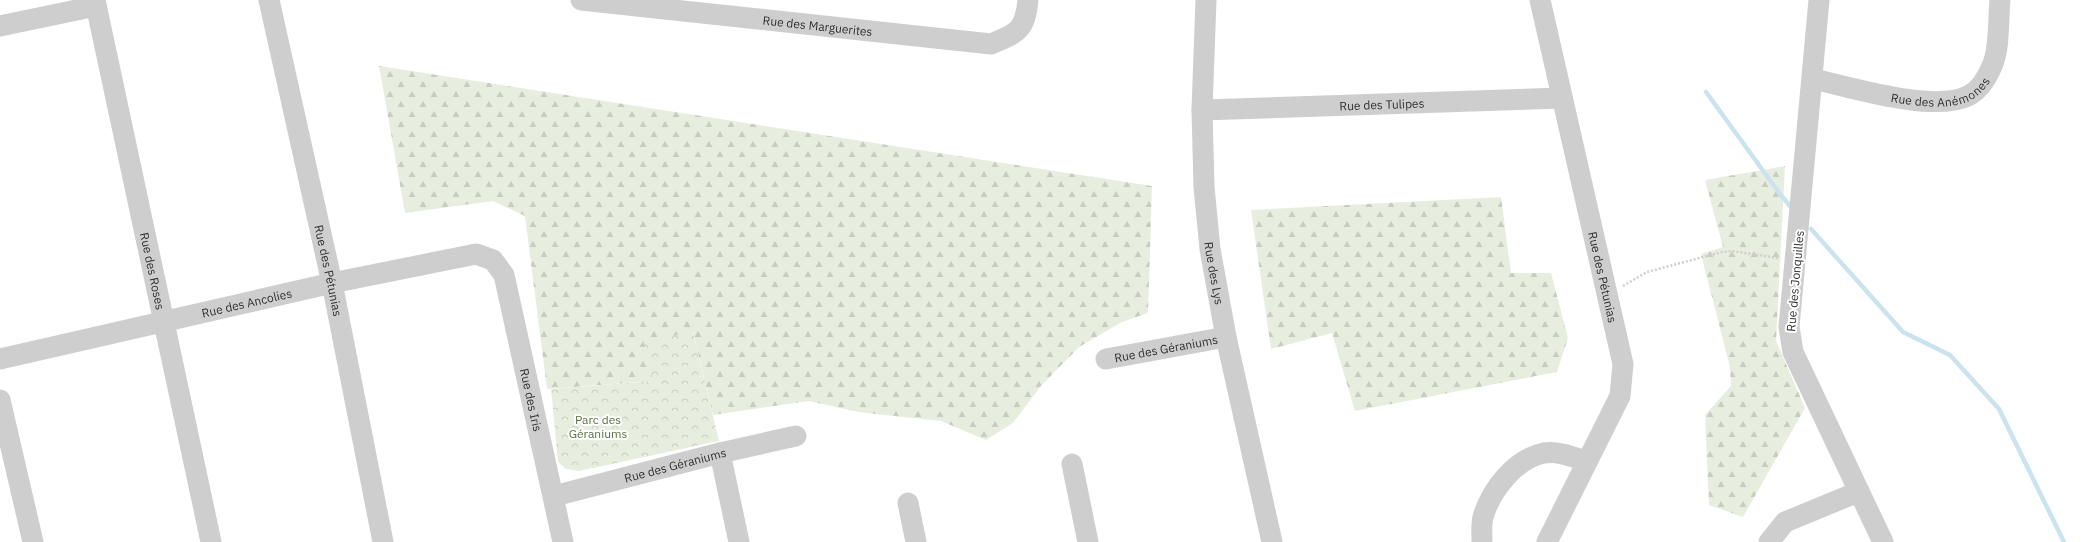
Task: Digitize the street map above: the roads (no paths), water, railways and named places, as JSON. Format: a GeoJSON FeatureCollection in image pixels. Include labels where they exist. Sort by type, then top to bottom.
{"type":"FeatureCollection","features":[{"type":"Feature","properties":{"kind":"street","name":"Rue des Pétunias"},"geometry":{"type":"LineString","coordinates":[[269,0],[332,283],[383,542]]}},
{"type":"Feature","properties":{"kind":"street","name":"Rue des Marguerites"},"geometry":{"type":"LineString","coordinates":[[581,0],[991,44],[1016,32],[1026,18],[1028,0]]}},
{"type":"Feature","properties":{"kind":"street","name":"Rue des Lys"},"geometry":{"type":"LineString","coordinates":[[1206,0],[1202,110],[1204,187],[1210,249],[1226,337],[1272,542]]}},
{"type":"Feature","properties":{"kind":"street","name":"Rue des Pétunias"},"geometry":{"type":"LineString","coordinates":[[1540,0],[1623,364],[1623,378],[1620,396],[1586,461],[1547,542]]}},
{"type":"Feature","properties":{"kind":"street","name":"Rue des Jonquilles"},"geometry":{"type":"LineString","coordinates":[[1819,0],[1797,261],[1789,327],[1793,352],[1883,542]]}},
{"type":"Feature","properties":{"kind":"street","name":"Rue des Anémones"},"geometry":{"type":"LineString","coordinates":[[1813,79],[1915,101],[1934,103],[1952,101],[1967,96],[1984,83],[1993,65],[2000,0]]}},
{"type":"Feature","properties":{"kind":"street"},"geometry":{"type":"LineString","coordinates":[[0,26],[95,3]]}},
{"type":"Feature","properties":{"kind":"street","name":"Rue des Roses"},"geometry":{"type":"LineString","coordinates":[[95,3],[211,542]]}},
{"type":"Feature","properties":{"kind":"street","name":"Rue des Tulipes"},"geometry":{"type":"LineString","coordinates":[[1202,110],[1562,98]]}},
{"type":"Feature","properties":{"kind":"street","name":"Rue des Ancolies"},"geometry":{"type":"LineString","coordinates":[[0,359],[165,323],[332,283],[476,254],[493,260]]}},
{"type":"Feature","properties":{"kind":"street","name":"Rue des Iris"},"geometry":{"type":"LineString","coordinates":[[493,260],[504,275],[554,496],[562,542]]}},
{"type":"Feature","properties":{"kind":"street","name":"Rue des Géraniums"},"geometry":{"type":"LineString","coordinates":[[1106,359],[1226,337]]}},
{"type":"Feature","properties":{"kind":"street"},"geometry":{"type":"LineString","coordinates":[[0,400],[33,542]]}},
{"type":"Feature","properties":{"kind":"street","name":"Rue des Géraniums"},"geometry":{"type":"LineString","coordinates":[[554,496],[720,453],[796,436]]}},
{"type":"Feature","properties":{"kind":"street"},"geometry":{"type":"LineString","coordinates":[[720,453],[739,542]]}},
{"type":"Feature","properties":{"kind":"street"},"geometry":{"type":"LineString","coordinates":[[1482,542],[1482,519],[1491,498],[1505,478],[1524,462],[1544,454],[1561,453],[1586,461]]}},
{"type":"Feature","properties":{"kind":"street"},"geometry":{"type":"LineString","coordinates":[[1072,464],[1088,542]]}},
{"type":"Feature","properties":{"kind":"street"},"geometry":{"type":"LineString","coordinates":[[1769,542],[1785,522],[1858,492]]}},
{"type":"Feature","properties":{"kind":"street"},"geometry":{"type":"LineString","coordinates":[[908,503],[916,542]]}},
{"type":"Feature","properties":{"kind":"waterway"},"geometry":{"type":"LineString","coordinates":[[1706,92],[1790,206]]}},
{"type":"Feature","properties":{"kind":"waterway"},"geometry":{"type":"LineString","coordinates":[[1811,229],[1903,332],[1950,355],[1999,409],[2064,542]]}},
{"type":"Feature","properties":{"kind":"park label","name":"Parc des Géraniums"},"geometry":{"type":"Point","coordinates":[598,426]}}]}
